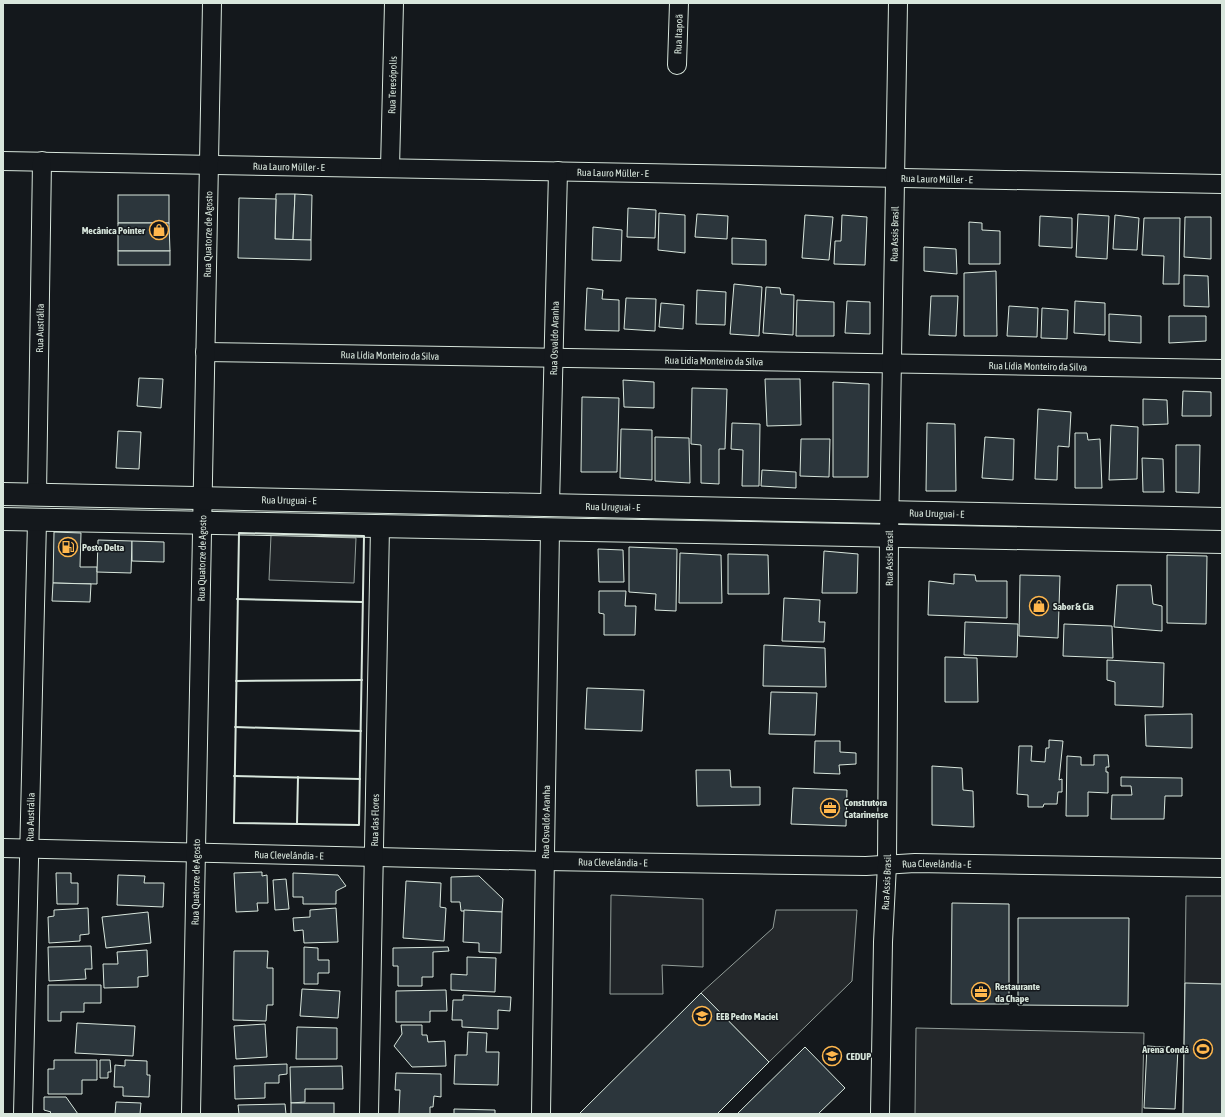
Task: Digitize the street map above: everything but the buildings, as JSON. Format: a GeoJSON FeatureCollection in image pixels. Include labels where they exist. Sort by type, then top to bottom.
{"type":"FeatureCollection","features":[{"type":"Feature","properties":{"kind":"main road","name":"Rua Uruguai - E"},"geometry":{"type":"LineString","coordinates":[[3,494],[1222,519]]}},
{"type":"Feature","properties":{"kind":"main road"},"geometry":{"type":"LineString","coordinates":[[3,520],[1222,542]]}},
{"type":"Feature","properties":{"kind":"street","name":"Rua Quatorze de Agosto"},"geometry":{"type":"LineString","coordinates":[[191,1114],[212,3]]}},
{"type":"Feature","properties":{"kind":"street","name":"Rua Teresópolis"},"geometry":{"type":"LineString","coordinates":[[390,168],[394,3]]}},
{"type":"Feature","properties":{"kind":"street","name":"Rua Itapoã"},"geometry":{"type":"LineString","coordinates":[[677,65],[679,3]]}},
{"type":"Feature","properties":{"kind":"street","name":"Rua Assis Brasil"},"geometry":{"type":"LineString","coordinates":[[880,1114],[883,942],[887,865],[889,536],[898,3]]}},
{"type":"Feature","properties":{"kind":"street","name":"Rua Lauro Müller - E"},"geometry":{"type":"LineString","coordinates":[[3,161],[1222,184]]}},
{"type":"Feature","properties":{"kind":"street","name":"Rua Austrália"},"geometry":{"type":"LineString","coordinates":[[37,495],[42,161]]}},
{"type":"Feature","properties":{"kind":"street","name":"Rua Osvaldo Aranha"},"geometry":{"type":"LineString","coordinates":[[550,505],[558,171]]}},
{"type":"Feature","properties":{"kind":"street","name":"Rua Lídia Monteiro da Silva"},"geometry":{"type":"LineString","coordinates":[[205,352],[1222,369]]}},
{"type":"Feature","properties":{"kind":"street","name":"Rua Austrália"},"geometry":{"type":"LineString","coordinates":[[23,1114],[36,521]]}},
{"type":"Feature","properties":{"kind":"street","name":"Rua das Flores"},"geometry":{"type":"LineString","coordinates":[[369,1114],[380,527]]}},
{"type":"Feature","properties":{"kind":"street","name":"Rua Osvaldo Aranha"},"geometry":{"type":"LineString","coordinates":[[541,1114],[550,530]]}},
{"type":"Feature","properties":{"kind":"street","name":"Rua Clevelândia - E"},"geometry":{"type":"LineString","coordinates":[[3,848],[374,855],[545,861],[887,865],[915,863],[1222,868]]}},
{"type":"Feature","properties":{"kind":"shaded area"},"geometry":{"type":"Polygon","coordinates":[[[271,535],[356,538],[354,583],[269,580],[271,535]]]}},
{"type":"Feature","properties":{"kind":"shaded area"},"geometry":{"type":"Polygon","coordinates":[[[611,895],[703,899],[703,967],[662,965],[663,994],[610,994],[611,895]]]}},
{"type":"Feature","properties":{"kind":"shaded area","name":"Arena Condá"},"geometry":{"type":"Polygon","coordinates":[[[1186,896],[1222,896],[1222,1114],[1183,1114],[1186,896]]]}},
{"type":"Feature","properties":{"kind":"shaded area"},"geometry":{"type":"Polygon","coordinates":[[[776,910],[857,910],[852,981],[769,1062],[701,993],[773,928],[776,910]]]}},
{"type":"Feature","properties":{"kind":"shaded area"},"geometry":{"type":"Polygon","coordinates":[[[916,1028],[1144,1033],[1142,1114],[915,1114],[916,1028]]]}},
{"type":"Feature","properties":{"kind":"wall"},"geometry":{"type":"LineString","coordinates":[[239,533],[364,536],[359,825],[234,823],[239,533]]}},
{"type":"Feature","properties":{"kind":"wall"},"geometry":{"type":"LineString","coordinates":[[237,599],[362,602]]}},
{"type":"Feature","properties":{"kind":"wall"},"geometry":{"type":"LineString","coordinates":[[236,681],[362,680]]}},
{"type":"Feature","properties":{"kind":"wall"},"geometry":{"type":"LineString","coordinates":[[235,727],[361,731]]}},
{"type":"Feature","properties":{"kind":"wall"},"geometry":{"type":"LineString","coordinates":[[234,776],[360,779]]}},
{"type":"Feature","properties":{"kind":"wall"},"geometry":{"type":"LineString","coordinates":[[297,824],[298,777]]}},
{"type":"Feature","properties":{"kind":"place","name":"Mecânica Pointer"},"geometry":{"type":"Point","coordinates":[159,230]}},
{"type":"Feature","properties":{"kind":"place","name":"Posto Delta"},"geometry":{"type":"Point","coordinates":[68,547]}},
{"type":"Feature","properties":{"kind":"place","name":"Sabor & Cia"},"geometry":{"type":"Point","coordinates":[1039,606]}},
{"type":"Feature","properties":{"kind":"place","name":"Construtora Catarinense"},"geometry":{"type":"Point","coordinates":[830,808]}},
{"type":"Feature","properties":{"kind":"place","name":"Restaurante da Chape"},"geometry":{"type":"Point","coordinates":[981,992]}},
{"type":"Feature","properties":{"kind":"place","name":"EEB Pedro Maciel"},"geometry":{"type":"Point","coordinates":[702,1016]}},
{"type":"Feature","properties":{"kind":"place","name":"Arena Condá"},"geometry":{"type":"Point","coordinates":[1203,1049]}},
{"type":"Feature","properties":{"kind":"place","name":"CEDUP"},"geometry":{"type":"Point","coordinates":[832,1056]}}]}
